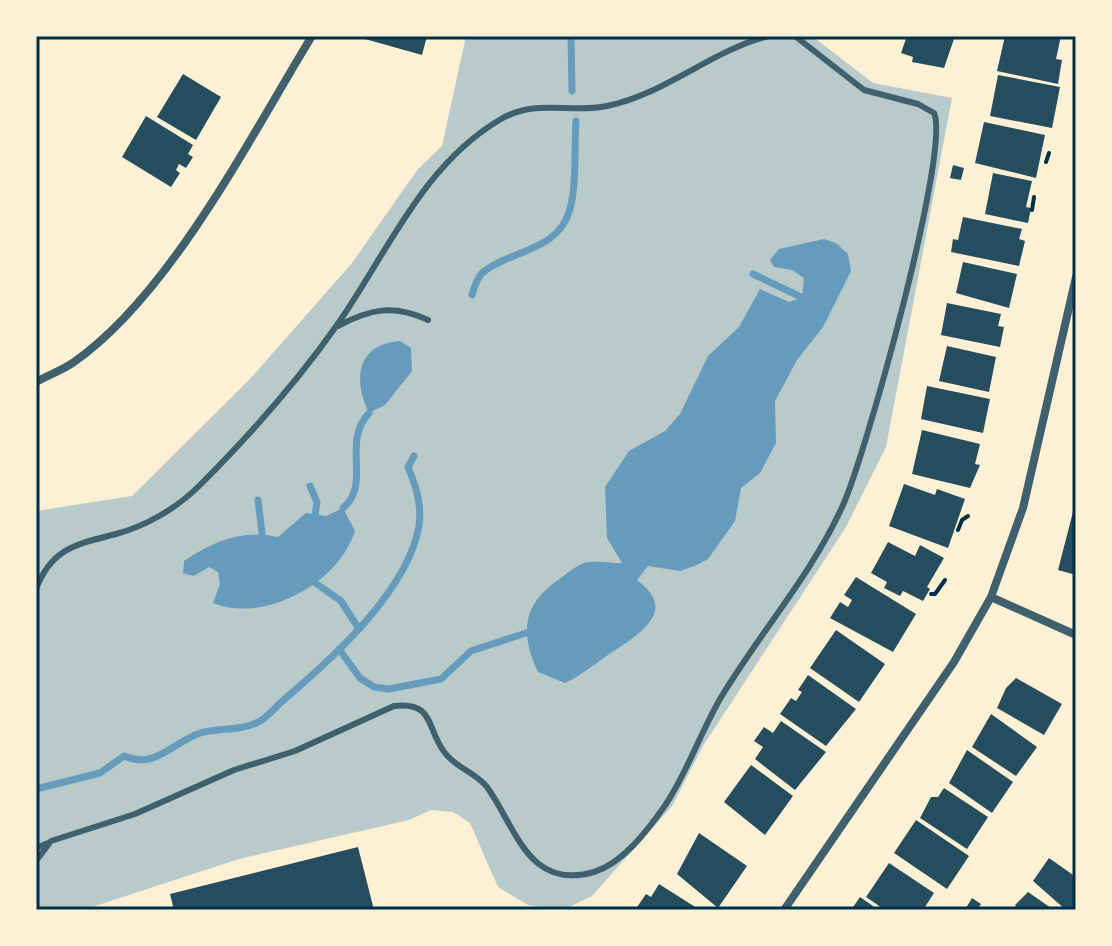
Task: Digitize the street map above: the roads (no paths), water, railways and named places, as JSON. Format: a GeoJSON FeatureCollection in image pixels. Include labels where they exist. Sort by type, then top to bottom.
{"type":"FeatureCollection","features":[{"type":"Feature","properties":{"kind":"street"},"geometry":{"type":"LineString","coordinates":[[36,382],[73,362],[113,329],[177,254],[312,36]]}},
{"type":"Feature","properties":{"kind":"street"},"geometry":{"type":"LineString","coordinates":[[784,910],[946,674],[991,597],[1023,508],[1072,314],[1076,277]]}},
{"type":"Feature","properties":{"kind":"street"},"geometry":{"type":"LineString","coordinates":[[991,597],[1076,635]]}},
{"type":"Feature","properties":{"kind":"lane"},"geometry":{"type":"LineString","coordinates":[[36,589],[53,561],[69,548],[150,520],[196,489],[270,408],[336,327],[413,205],[458,153],[501,119],[534,106],[605,107],[641,96],[729,51],[768,36]]}},
{"type":"Feature","properties":{"kind":"lane"},"geometry":{"type":"LineString","coordinates":[[36,848],[135,814],[234,770],[295,751],[394,706],[411,704],[426,714],[447,756],[488,788],[512,832],[536,862],[560,873],[587,873],[608,866],[633,845],[670,798],[715,707],[799,584],[844,502],[893,350],[931,168],[937,138],[934,113],[918,104],[864,90],[795,36]]}},
{"type":"Feature","properties":{"kind":"lane"},"geometry":{"type":"LineString","coordinates":[[336,327],[381,309],[411,312],[428,320]]}},
{"type":"Feature","properties":{"kind":"lane"},"geometry":{"type":"LineString","coordinates":[[36,861],[51,841]]}},
{"type":"Feature","properties":{"kind":"water"},"geometry":{"type":"Polygon","coordinates":[[[824,239],[836,243],[848,254],[851,271],[823,327],[797,360],[775,401],[776,443],[760,473],[741,488],[735,521],[708,559],[697,565],[680,571],[648,566],[637,580],[654,600],[655,610],[637,634],[565,683],[538,672],[527,633],[531,610],[537,600],[581,564],[622,563],[607,538],[605,487],[629,451],[665,431],[680,414],[708,356],[739,327],[760,289],[789,302],[802,298],[804,278],[792,270],[774,267],[770,260],[779,249],[824,239]]]}},
{"type":"Feature","properties":{"kind":"water"},"geometry":{"type":"Polygon","coordinates":[[[400,341],[411,348],[412,371],[385,405],[369,413],[361,389],[362,366],[374,349],[400,341]]]}},
{"type":"Feature","properties":{"kind":"water"},"geometry":{"type":"Polygon","coordinates":[[[343,508],[355,531],[346,550],[316,582],[276,603],[254,608],[233,608],[213,603],[220,584],[218,572],[209,567],[194,576],[183,573],[184,561],[229,538],[252,535],[278,537],[306,513],[326,516],[343,508]]]}},
{"type":"Feature","properties":{"kind":"waterway"},"geometry":{"type":"LineString","coordinates":[[571,36],[572,91]]}},
{"type":"Feature","properties":{"kind":"waterway"},"geometry":{"type":"LineString","coordinates":[[472,295],[482,273],[544,242],[564,223],[574,188],[576,121]]}},
{"type":"Feature","properties":{"kind":"waterway"},"geometry":{"type":"LineString","coordinates":[[753,274],[803,298]]}},
{"type":"Feature","properties":{"kind":"waterway"},"geometry":{"type":"LineString","coordinates":[[343,508],[355,487],[357,437],[369,413]]}},
{"type":"Feature","properties":{"kind":"waterway"},"geometry":{"type":"LineString","coordinates":[[36,789],[100,773],[124,756],[144,760],[153,758],[195,735],[252,725],[267,716],[347,642],[385,598],[400,574],[419,526],[418,496],[408,467],[414,456]]}},
{"type":"Feature","properties":{"kind":"waterway"},"geometry":{"type":"LineString","coordinates":[[310,486],[317,502],[315,515]]}},
{"type":"Feature","properties":{"kind":"waterway"},"geometry":{"type":"LineString","coordinates":[[258,500],[262,533]]}},
{"type":"Feature","properties":{"kind":"waterway"},"geometry":{"type":"LineString","coordinates":[[314,582],[341,601],[359,629]]}},
{"type":"Feature","properties":{"kind":"waterway"},"geometry":{"type":"LineString","coordinates":[[339,649],[360,678],[374,687],[389,689],[441,679],[471,651],[526,633]]}}]}
